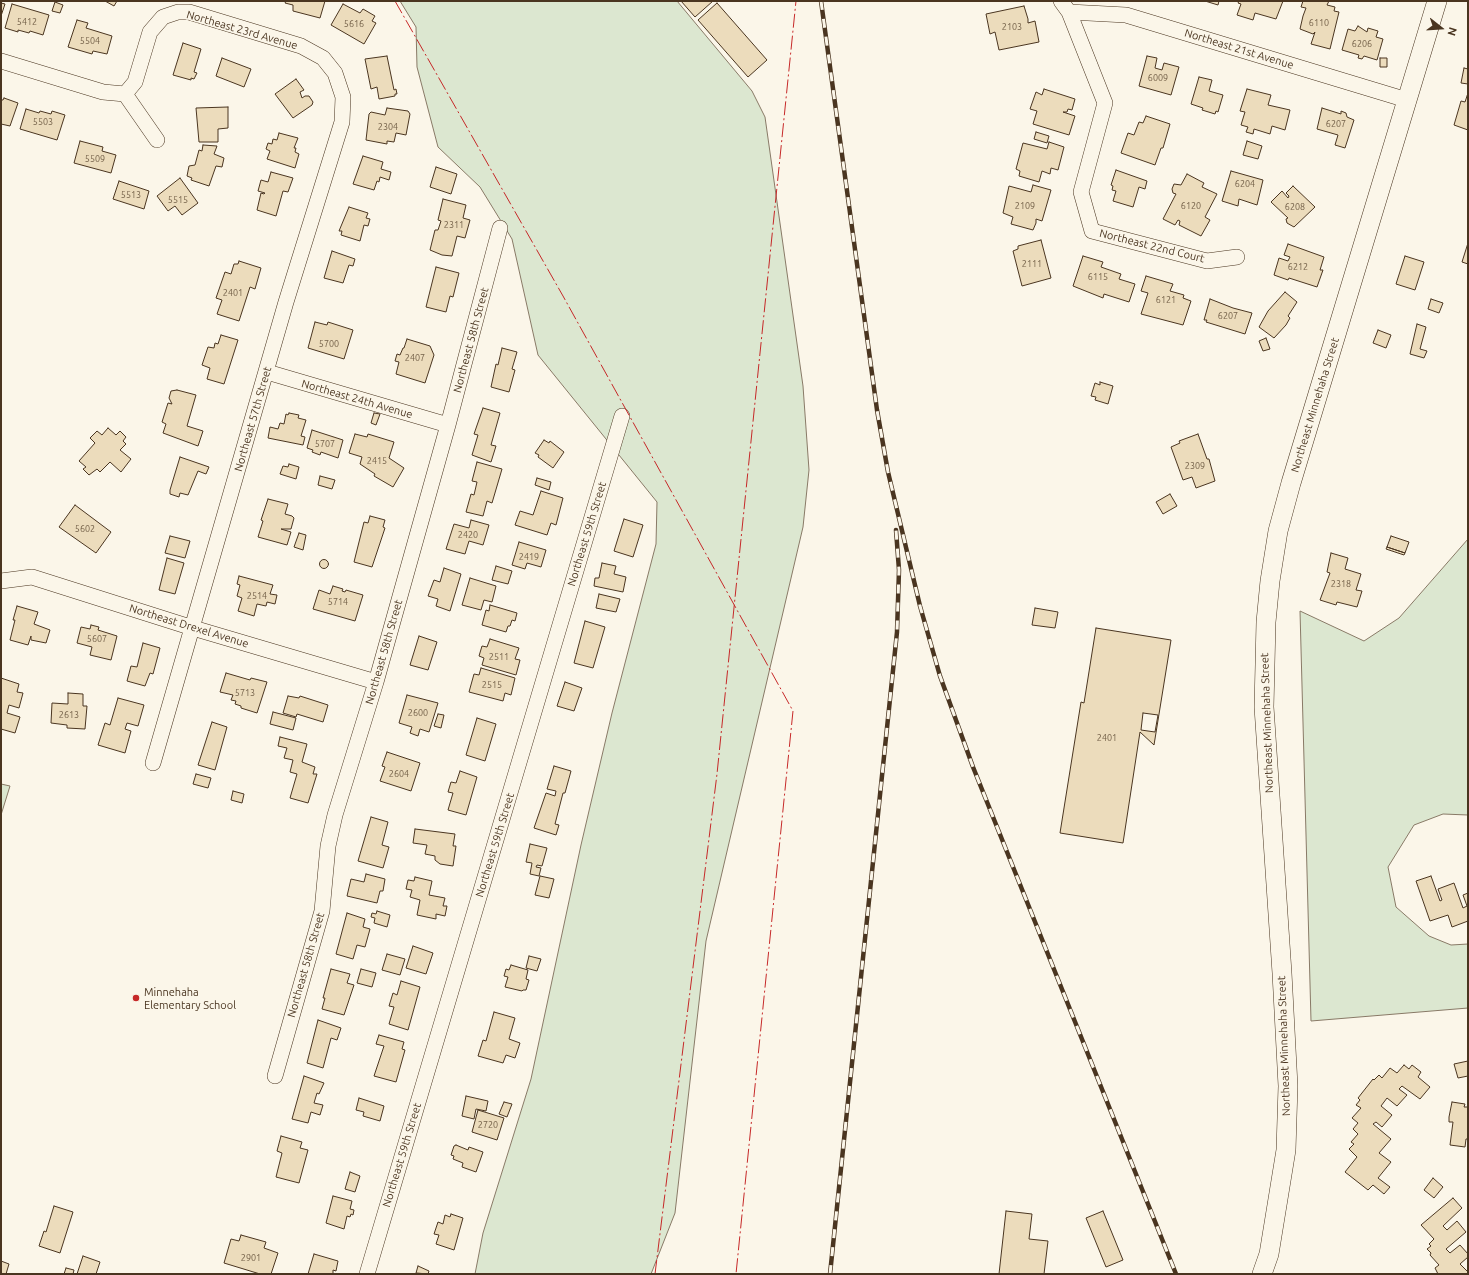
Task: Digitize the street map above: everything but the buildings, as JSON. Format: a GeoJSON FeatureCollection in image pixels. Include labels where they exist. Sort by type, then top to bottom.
{"type":"FeatureCollection","features":[{"type":"Feature","properties":{"kind":"main road","name":"Northeast Minnehaha Street"},"geometry":{"type":"LineString","coordinates":[[1262,1274],[1269,1254],[1286,1150],[1288,1086],[1264,707],[1266,622],[1270,581],[1278,531],[1291,483],[1437,1]]}},
{"type":"Feature","properties":{"kind":"street","name":"Northeast 21st Avenue"},"geometry":{"type":"LineString","coordinates":[[1065,6],[1126,15],[1407,100]]}},
{"type":"Feature","properties":{"kind":"street","name":"Northeast 22nd Court"},"geometry":{"type":"LineString","coordinates":[[1065,6],[1105,103],[1081,192],[1092,231],[1207,261],[1237,257]]}},
{"type":"Feature","properties":{"kind":"street","name":"Northeast 23rd Avenue"},"geometry":{"type":"LineString","coordinates":[[125,94],[135,82],[150,32],[163,17],[178,12],[189,12],[300,46],[323,58],[335,73]]}},
{"type":"Feature","properties":{"kind":"street"},"geometry":{"type":"LineString","coordinates":[[1,62],[104,92],[125,94],[157,140]]}},
{"type":"Feature","properties":{"kind":"street","name":"Northeast 57th Street"},"geometry":{"type":"LineString","coordinates":[[153,764],[286,302],[342,122],[343,97],[335,73]]}},
{"type":"Feature","properties":{"kind":"street","name":"Northeast 58th Street"},"geometry":{"type":"LineString","coordinates":[[275,1076],[322,911],[328,846],[335,815],[376,682],[448,426],[500,228]]}},
{"type":"Feature","properties":{"kind":"street","name":"Northeast 24th Avenue"},"geometry":{"type":"LineString","coordinates":[[267,372],[448,426]]}},
{"type":"Feature","properties":{"kind":"street","name":"Northeast 59th Street"},"geometry":{"type":"LineString","coordinates":[[367,1274],[622,416]]}},
{"type":"Feature","properties":{"kind":"street","name":"Northeast Drexel Avenue"},"geometry":{"type":"LineString","coordinates":[[1,581],[32,577],[193,628],[376,682]]}},
{"type":"Feature","properties":{"kind":"green space"},"geometry":{"type":"Polygon","coordinates":[[[400,1],[677,1],[752,91],[765,117],[803,386],[809,470],[803,527],[706,941],[675,1213],[651,1274],[475,1274],[483,1233],[531,1079],[581,845],[612,713],[656,544],[657,502],[538,355],[512,239],[480,187],[438,147],[417,67],[416,27],[400,1]]]}},
{"type":"Feature","properties":{"kind":"green space"},"geometry":{"type":"Polygon","coordinates":[[[1468,539],[1468,815],[1443,814],[1414,825],[1388,867],[1396,907],[1429,936],[1451,945],[1468,944],[1468,1008],[1311,1021],[1300,611],[1364,641],[1399,618],[1468,539]]]}},
{"type":"Feature","properties":{"kind":"green space"},"geometry":{"type":"Polygon","coordinates":[[[1,784],[10,786],[1,815],[1,784]]]}},
{"type":"Feature","properties":{"kind":"railway"},"geometry":{"type":"LineString","coordinates":[[821,1],[877,410],[888,472],[920,606],[940,676],[973,767],[1176,1274]]}},
{"type":"Feature","properties":{"kind":"railway"},"geometry":{"type":"LineString","coordinates":[[830,1274],[897,632],[899,570],[896,530]]}},
{"type":"Feature","properties":{"kind":"power"},"geometry":{"type":"LineString","coordinates":[[395,1],[563,296],[793,711],[736,1274]]}},
{"type":"Feature","properties":{"kind":"power"},"geometry":{"type":"LineString","coordinates":[[655,1274],[717,774],[796,1]]}},
{"type":"Feature","properties":{"kind":"place","name":"Minnehaha Elementary School"},"geometry":{"type":"Point","coordinates":[136,998]}}]}
